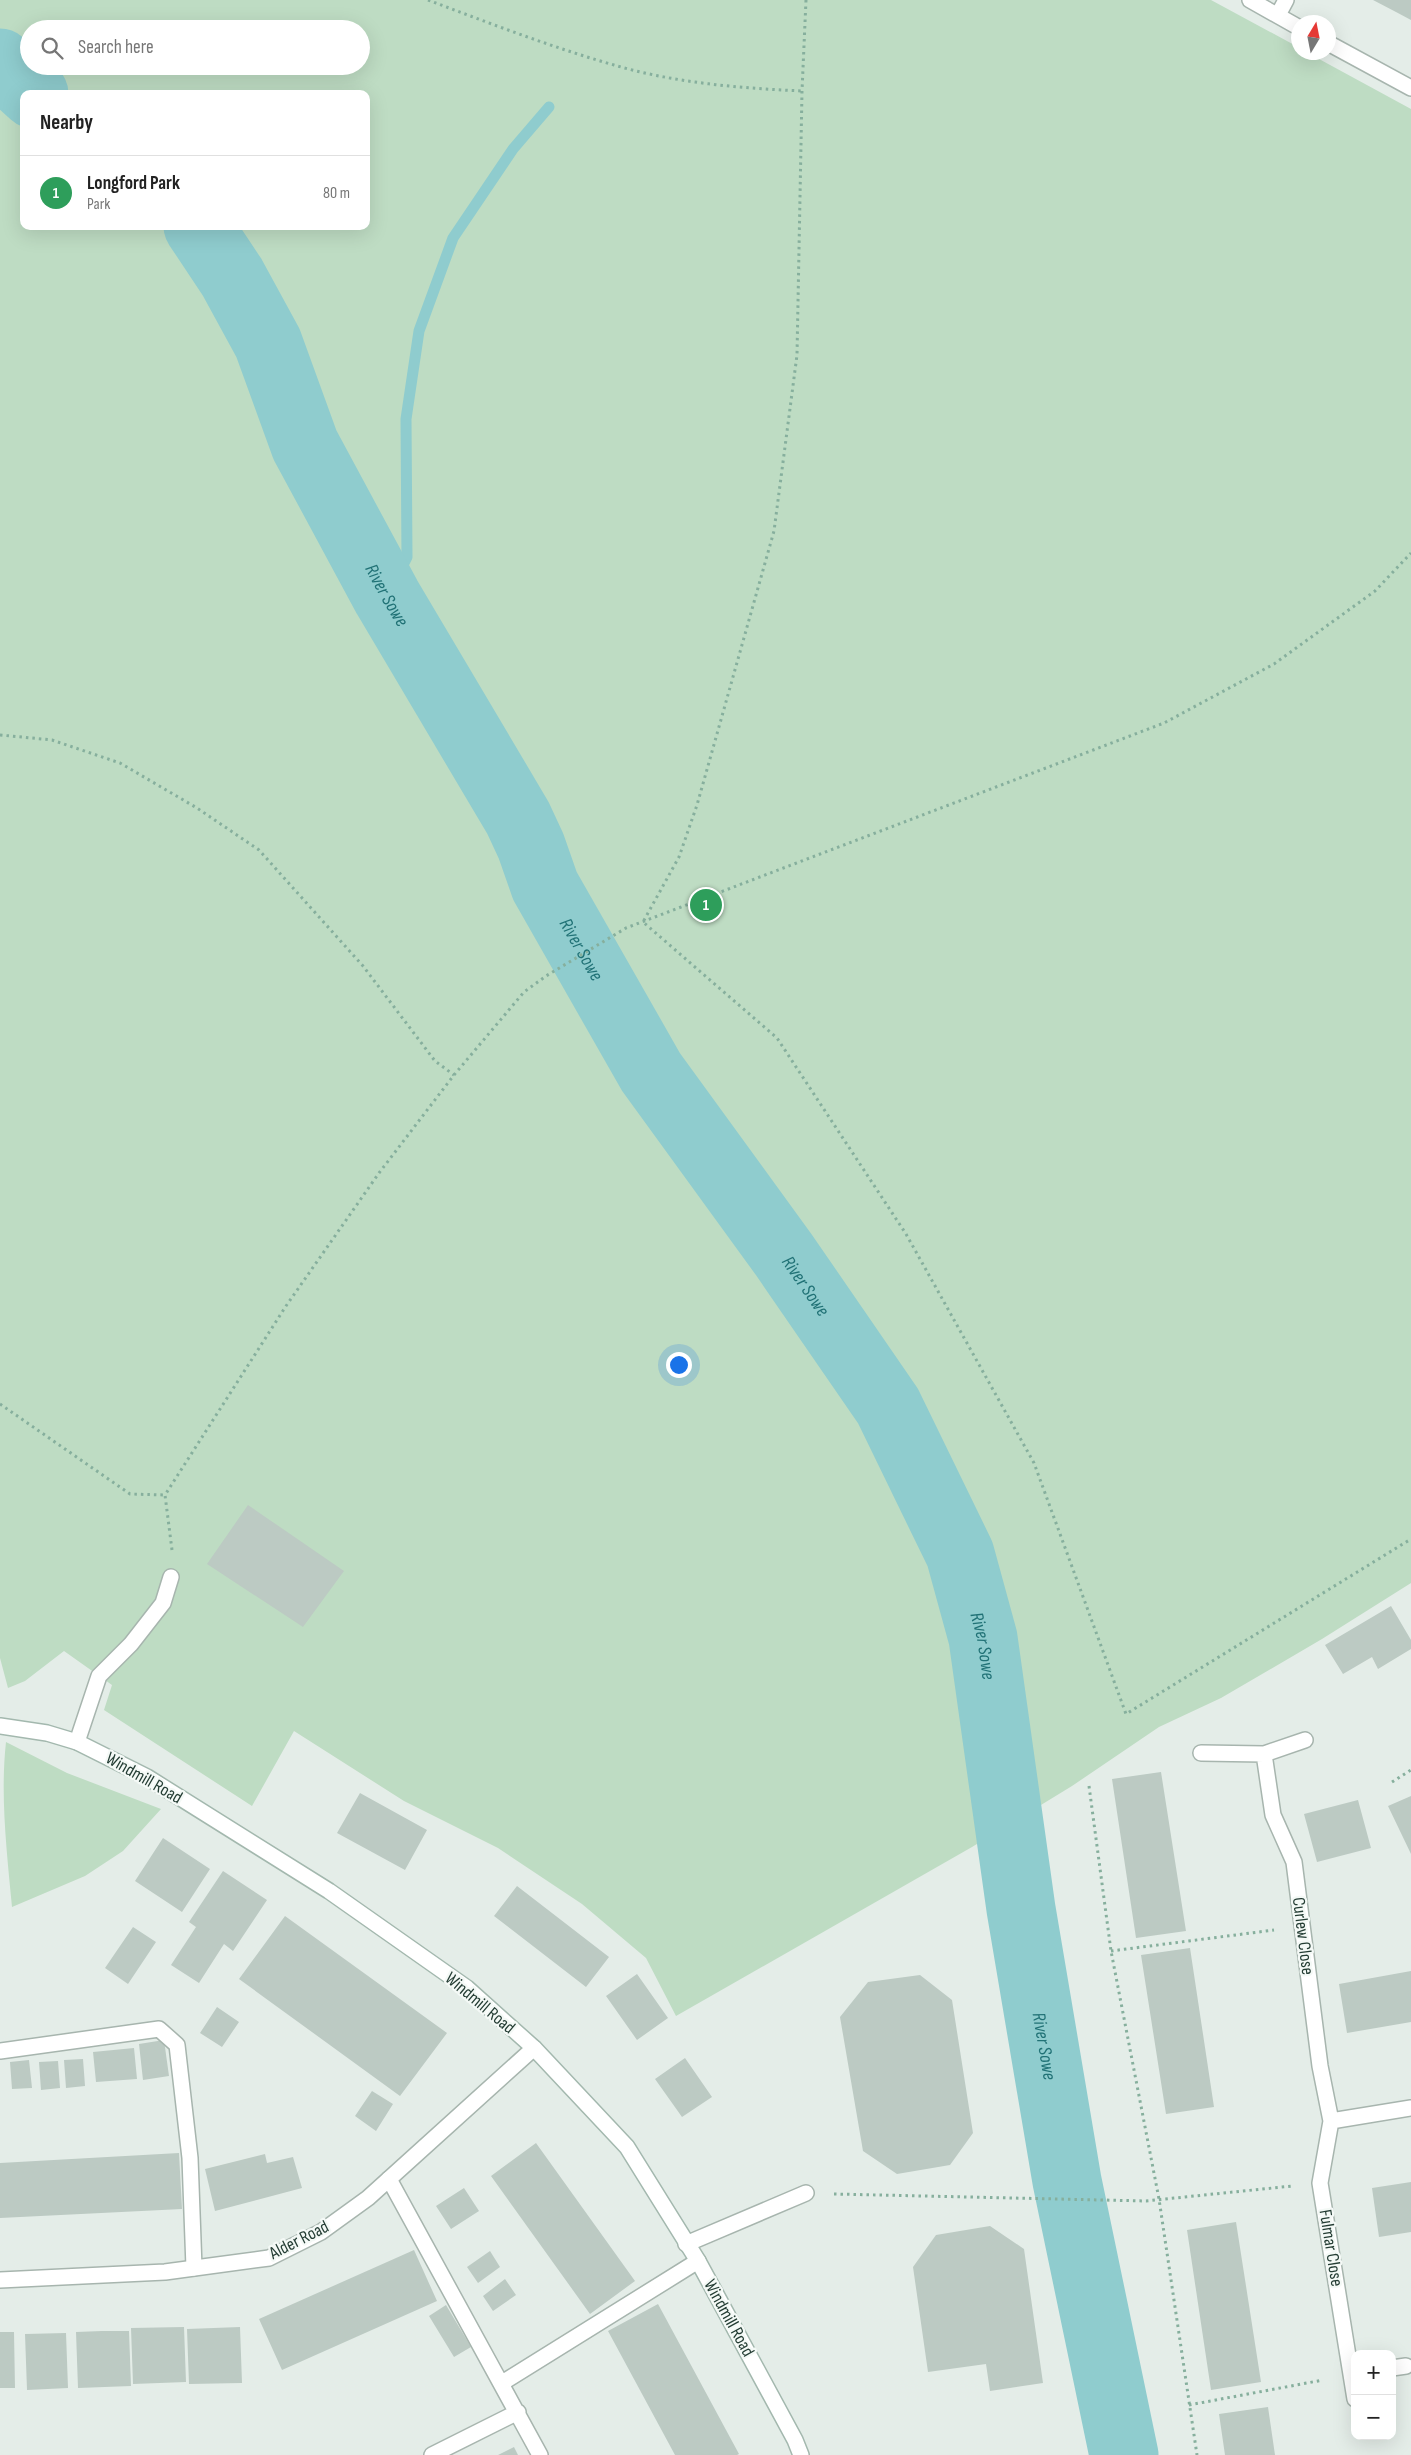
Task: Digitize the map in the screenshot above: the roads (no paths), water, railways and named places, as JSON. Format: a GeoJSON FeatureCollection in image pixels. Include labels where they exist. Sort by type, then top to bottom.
{"type":"FeatureCollection","features":[{"type":"Feature","properties":{"kind":"street"},"geometry":{"type":"LineString","coordinates":[[1250,0],[1291,23]]}},
{"type":"Feature","properties":{"kind":"street"},"geometry":{"type":"LineString","coordinates":[[1278,16],[1286,0]]}},
{"type":"Feature","properties":{"kind":"street"},"geometry":{"type":"LineString","coordinates":[[1336,47],[1411,88]]}},
{"type":"Feature","properties":{"kind":"street"},"geometry":{"type":"LineString","coordinates":[[77,1742],[99,1676],[131,1644],[163,1604],[171,1577]]}},
{"type":"Feature","properties":{"kind":"street","name":"Windmill Road"},"geometry":{"type":"LineString","coordinates":[[1,1724],[48,1733],[77,1742],[147,1777],[329,1891],[467,1988],[534,2048],[626,2147],[698,2261],[796,2454]]}},
{"type":"Feature","properties":{"kind":"street"},"geometry":{"type":"LineString","coordinates":[[1201,1753],[1264,1754],[1305,1740]]}},
{"type":"Feature","properties":{"kind":"street","name":"Curlew Close"},"geometry":{"type":"LineString","coordinates":[[1264,1754],[1273,1815],[1294,1862],[1320,2066],[1331,2122]]}},
{"type":"Feature","properties":{"kind":"street"},"geometry":{"type":"LineString","coordinates":[[0,2051],[158,2029],[177,2045],[190,2158],[194,2268]]}},
{"type":"Feature","properties":{"kind":"street","name":"Alder Road"},"geometry":{"type":"LineString","coordinates":[[0,2280],[165,2272],[269,2258],[321,2232],[368,2198],[534,2048]]}},
{"type":"Feature","properties":{"kind":"street"},"geometry":{"type":"LineString","coordinates":[[1331,2122],[1411,2108]]}},
{"type":"Feature","properties":{"kind":"street","name":"Fulmar Close"},"geometry":{"type":"LineString","coordinates":[[1331,2122],[1320,2183],[1351,2362]]}},
{"type":"Feature","properties":{"kind":"street"},"geometry":{"type":"LineString","coordinates":[[389,2179],[540,2455]]}},
{"type":"Feature","properties":{"kind":"street"},"geometry":{"type":"LineString","coordinates":[[686,2244],[806,2193]]}},
{"type":"Feature","properties":{"kind":"street"},"geometry":{"type":"LineString","coordinates":[[502,2383],[698,2261]]}},
{"type":"Feature","properties":{"kind":"street"},"geometry":{"type":"LineString","coordinates":[[432,2455],[518,2412]]}},
{"type":"Feature","properties":{"kind":"waterway","name":"River Sowe"},"geometry":{"type":"LineString","coordinates":[[0,63],[30,90]]}},
{"type":"Feature","properties":{"kind":"waterway"},"geometry":{"type":"LineString","coordinates":[[387,597],[407,557],[406,419],[419,331],[453,238],[513,149],[549,107]]}},
{"type":"Feature","properties":{"kind":"waterway","name":"River Sowe"},"geometry":{"type":"LineString","coordinates":[[201,230],[232,277],[268,343],[305,445],[387,597],[518,818],[531,846],[545,886],[651,1072],[784,1255],[888,1406],[960,1554],[983,1638],[1021,1909],[1067,2181],[1124,2455]]}},
{"type":"Feature","properties":{"kind":"place","name":"Longford Park"},"geometry":{"type":"Point","coordinates":[706,905]}}]}
